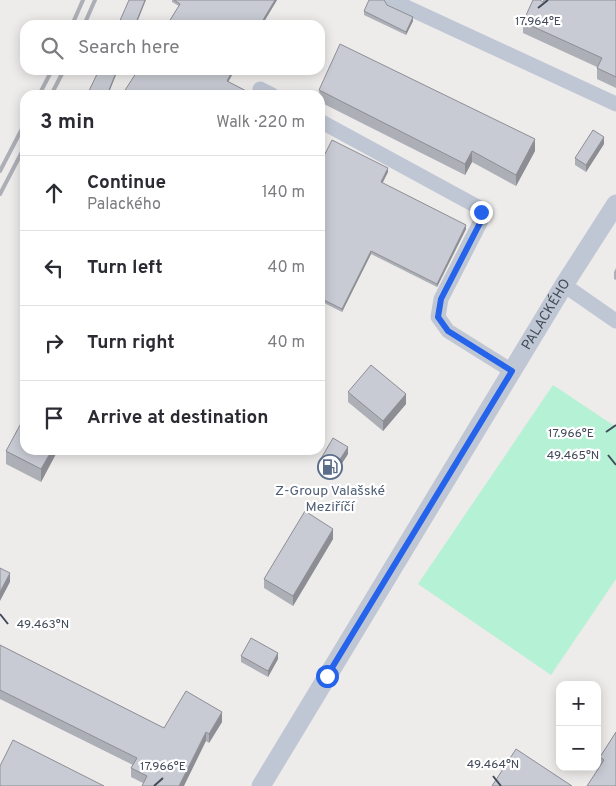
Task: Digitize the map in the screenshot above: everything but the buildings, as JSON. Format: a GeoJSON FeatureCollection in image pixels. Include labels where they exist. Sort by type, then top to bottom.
{"type":"FeatureCollection","features":[{"type":"Feature","properties":{"kind":"street"},"geometry":{"type":"LineString","coordinates":[[391,0],[616,104]]}},
{"type":"Feature","properties":{"kind":"street"},"geometry":{"type":"LineString","coordinates":[[325,124],[478,207],[482,217],[480,223],[441,299],[438,317],[448,331],[512,371]]}},
{"type":"Feature","properties":{"kind":"street","name":"PALACKÉHO"},"geometry":{"type":"LineString","coordinates":[[261,786],[564,285],[616,204]]}},
{"type":"Feature","properties":{"kind":"street"},"geometry":{"type":"LineString","coordinates":[[564,285],[616,321]]}},
{"type":"Feature","properties":{"kind":"green space"},"geometry":{"type":"Polygon","coordinates":[[[553,385],[616,427],[616,579],[551,675],[418,584],[553,385]]]}},
{"type":"Feature","properties":{"kind":"railway"},"geometry":{"type":"LineString","coordinates":[[74,20],[83,0]]}},
{"type":"Feature","properties":{"kind":"railway"},"geometry":{"type":"LineString","coordinates":[[86,20],[95,0]]}},
{"type":"Feature","properties":{"kind":"railway"},"geometry":{"type":"LineString","coordinates":[[42,90],[49,75]]}},
{"type":"Feature","properties":{"kind":"railway"},"geometry":{"type":"LineString","coordinates":[[54,90],[61,75]]}},
{"type":"Feature","properties":{"kind":"railway"},"geometry":{"type":"LineString","coordinates":[[0,171],[20,133]]}},
{"type":"Feature","properties":{"kind":"railway"},"geometry":{"type":"LineString","coordinates":[[0,194],[20,156]]}},
{"type":"Feature","properties":{"kind":"place","name":"Z-Group Valašské Meziříčí"},"geometry":{"type":"Point","coordinates":[330,467]}},
{"type":"Feature","properties":{"kind":"route"},"geometry":{"type":"LineString","coordinates":[[327,676],[512,371],[448,331],[438,317],[438,306],[480,223],[481,212]]}}]}
